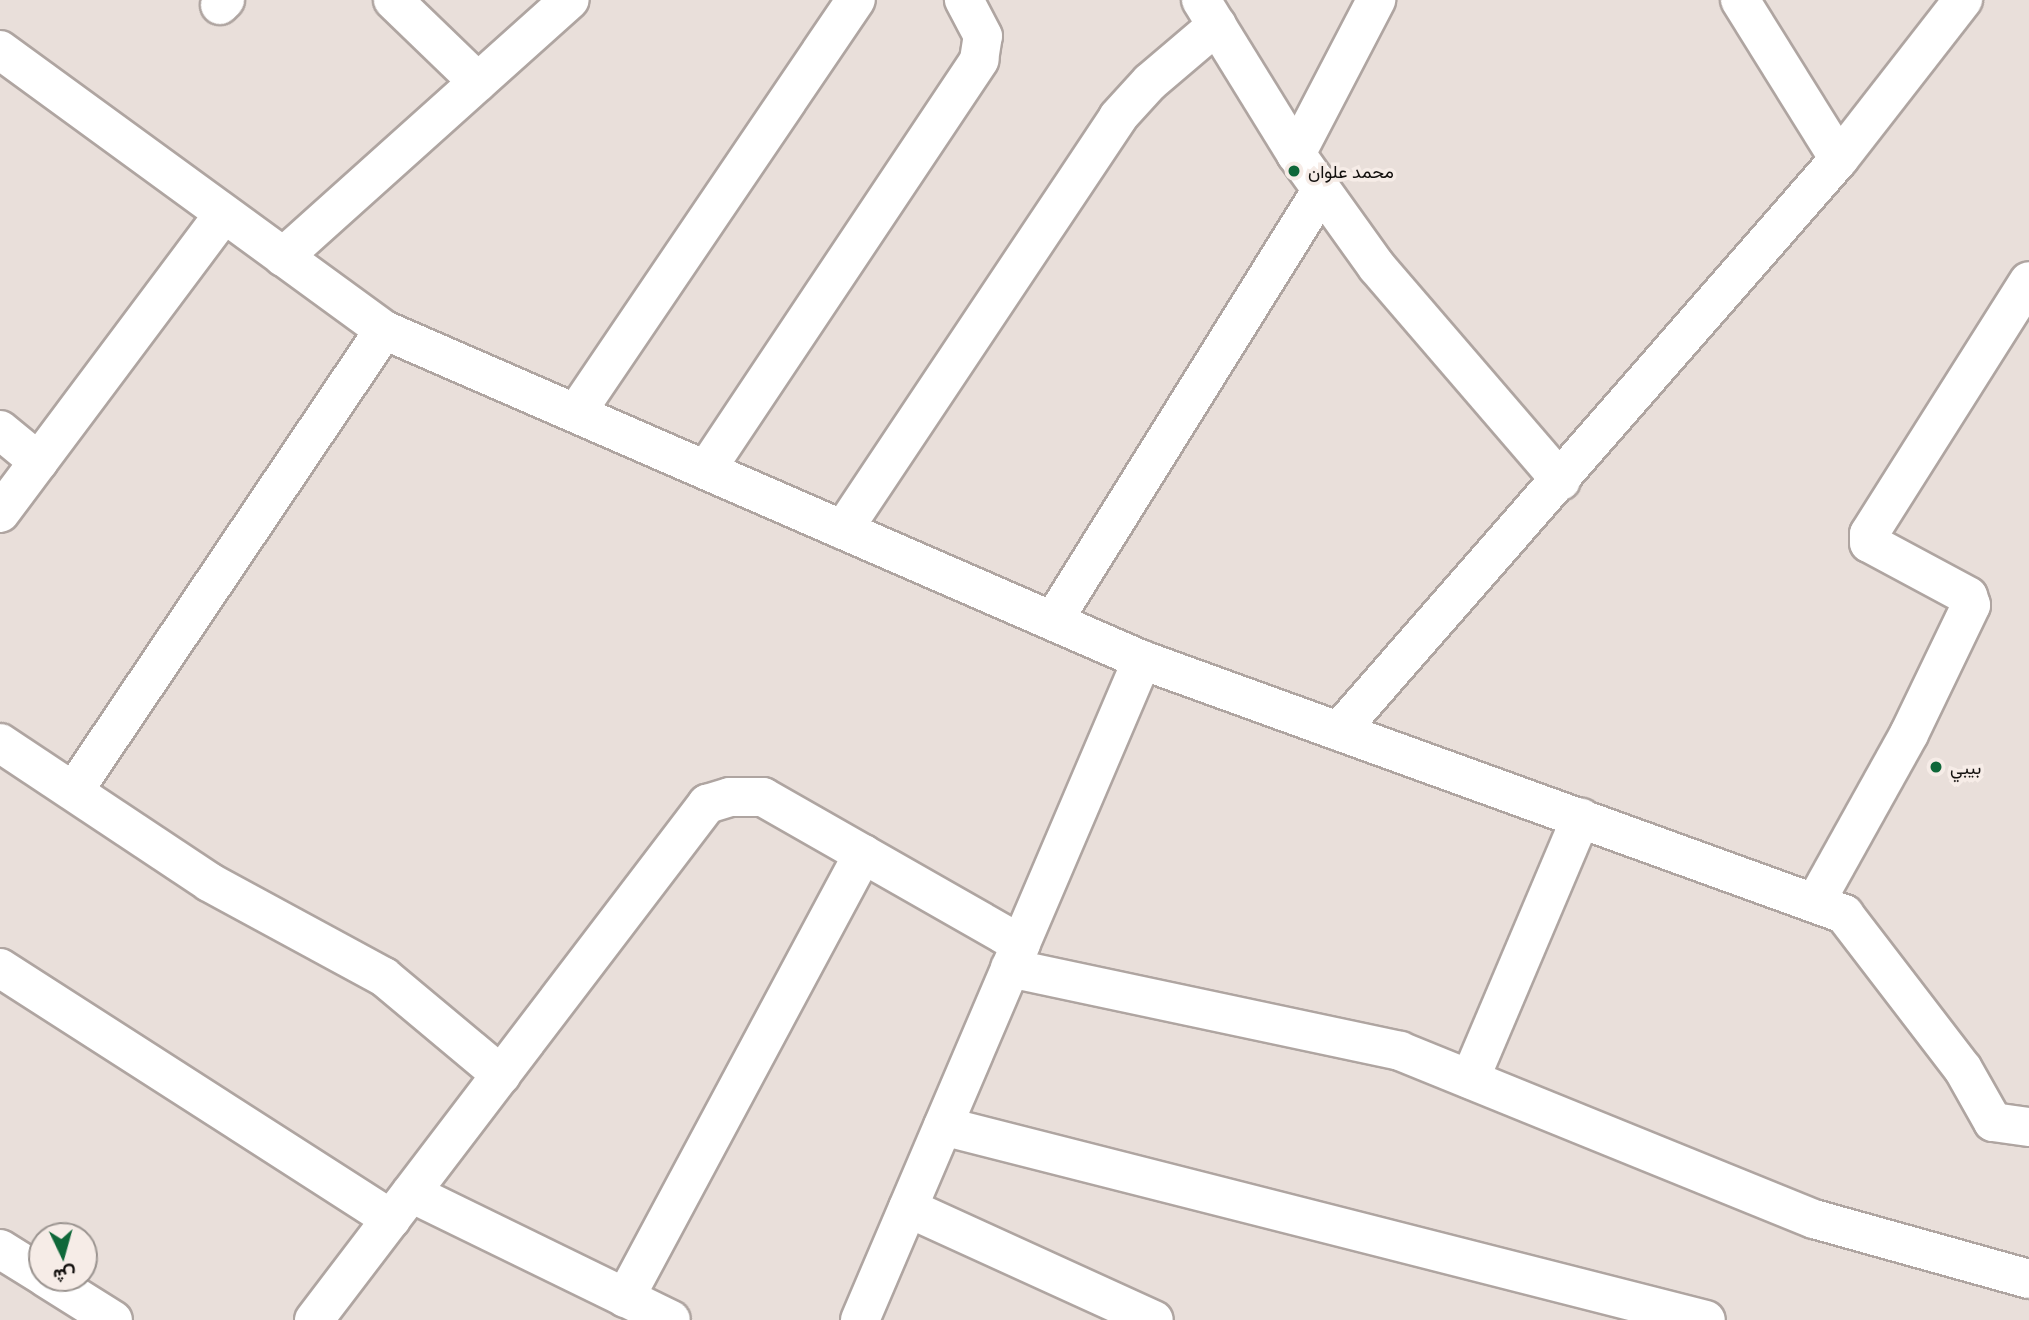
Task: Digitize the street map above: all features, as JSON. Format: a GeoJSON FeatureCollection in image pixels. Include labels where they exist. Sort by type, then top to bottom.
{"type":"FeatureCollection","features":[{"type":"Feature","properties":{"kind":"street"},"geometry":{"type":"LineString","coordinates":[[393,0],[478,82]]}},
{"type":"Feature","properties":{"kind":"street"},"geometry":{"type":"LineString","coordinates":[[283,257],[569,0]]}},
{"type":"Feature","properties":{"kind":"street"},"geometry":{"type":"LineString","coordinates":[[576,413],[856,0]]}},
{"type":"Feature","properties":{"kind":"street"},"geometry":{"type":"LineString","coordinates":[[706,470],[979,60],[983,36],[964,0]]}},
{"type":"Feature","properties":{"kind":"street"},"geometry":{"type":"LineString","coordinates":[[1296,154],[1376,0]]}},
{"type":"Feature","properties":{"kind":"street"},"geometry":{"type":"LineString","coordinates":[[1740,0],[1839,159]]}},
{"type":"Feature","properties":{"kind":"street"},"geometry":{"type":"LineString","coordinates":[[1339,731],[1561,481],[1839,159],[1963,0]]}},
{"type":"Feature","properties":{"kind":"street"},"geometry":{"type":"LineString","coordinates":[[843,530],[1118,117],[1209,13],[1296,154],[1377,267],[1561,481]]}},
{"type":"Feature","properties":{"kind":"street"},"geometry":{"type":"LineString","coordinates":[[0,50],[384,330],[1142,660],[1844,914],[1964,1069],[1993,1122],[2029,1127]]}},
{"type":"Feature","properties":{"kind":"street"},"geometry":{"type":"LineString","coordinates":[[1053,621],[1321,191]]}},
{"type":"Feature","properties":{"kind":"street"},"geometry":{"type":"LineString","coordinates":[[0,513],[223,215]]}},
{"type":"Feature","properties":{"kind":"street"},"geometry":{"type":"LineString","coordinates":[[1815,903],[1909,734],[1971,605],[1968,596],[1869,543],[1869,534],[2029,281]]}},
{"type":"Feature","properties":{"kind":"street"},"geometry":{"type":"LineString","coordinates":[[75,789],[384,330]]}},
{"type":"Feature","properties":{"kind":"street"},"geometry":{"type":"LineString","coordinates":[[0,430],[38,462]]}},
{"type":"Feature","properties":{"kind":"street"},"geometry":{"type":"LineString","coordinates":[[860,1320],[1142,660]]}},
{"type":"Feature","properties":{"kind":"street"},"geometry":{"type":"LineString","coordinates":[[0,743],[75,789],[209,882],[384,978],[501,1075]]}},
{"type":"Feature","properties":{"kind":"street"},"geometry":{"type":"LineString","coordinates":[[314,1320],[707,804],[730,797],[762,797],[863,854],[1016,956],[1400,1051],[1814,1219],[2029,1279]]}},
{"type":"Feature","properties":{"kind":"street"},"geometry":{"type":"LineString","coordinates":[[1470,1079],[1581,818]]}},
{"type":"Feature","properties":{"kind":"street"},"geometry":{"type":"LineString","coordinates":[[625,1298],[863,854]]}},
{"type":"Feature","properties":{"kind":"street"},"geometry":{"type":"LineString","coordinates":[[0,968],[401,1206],[625,1298],[671,1320]]}},
{"type":"Feature","properties":{"kind":"street"},"geometry":{"type":"LineString","coordinates":[[943,1126],[1706,1320]]}},
{"type":"Feature","properties":{"kind":"street"},"geometry":{"type":"LineString","coordinates":[[908,1208],[1154,1320]]}},
{"type":"Feature","properties":{"kind":"street"},"geometry":{"type":"LineString","coordinates":[[0,1249],[28,1267]]}},
{"type":"Feature","properties":{"kind":"street"},"geometry":{"type":"LineString","coordinates":[[68,1292],[113,1320]]}},
{"type":"Feature","properties":{"kind":"place","name":"محمد علوان"},"geometry":{"type":"Point","coordinates":[1294,171]}},
{"type":"Feature","properties":{"kind":"place","name":"بيبي"},"geometry":{"type":"Point","coordinates":[1936,767]}}]}
